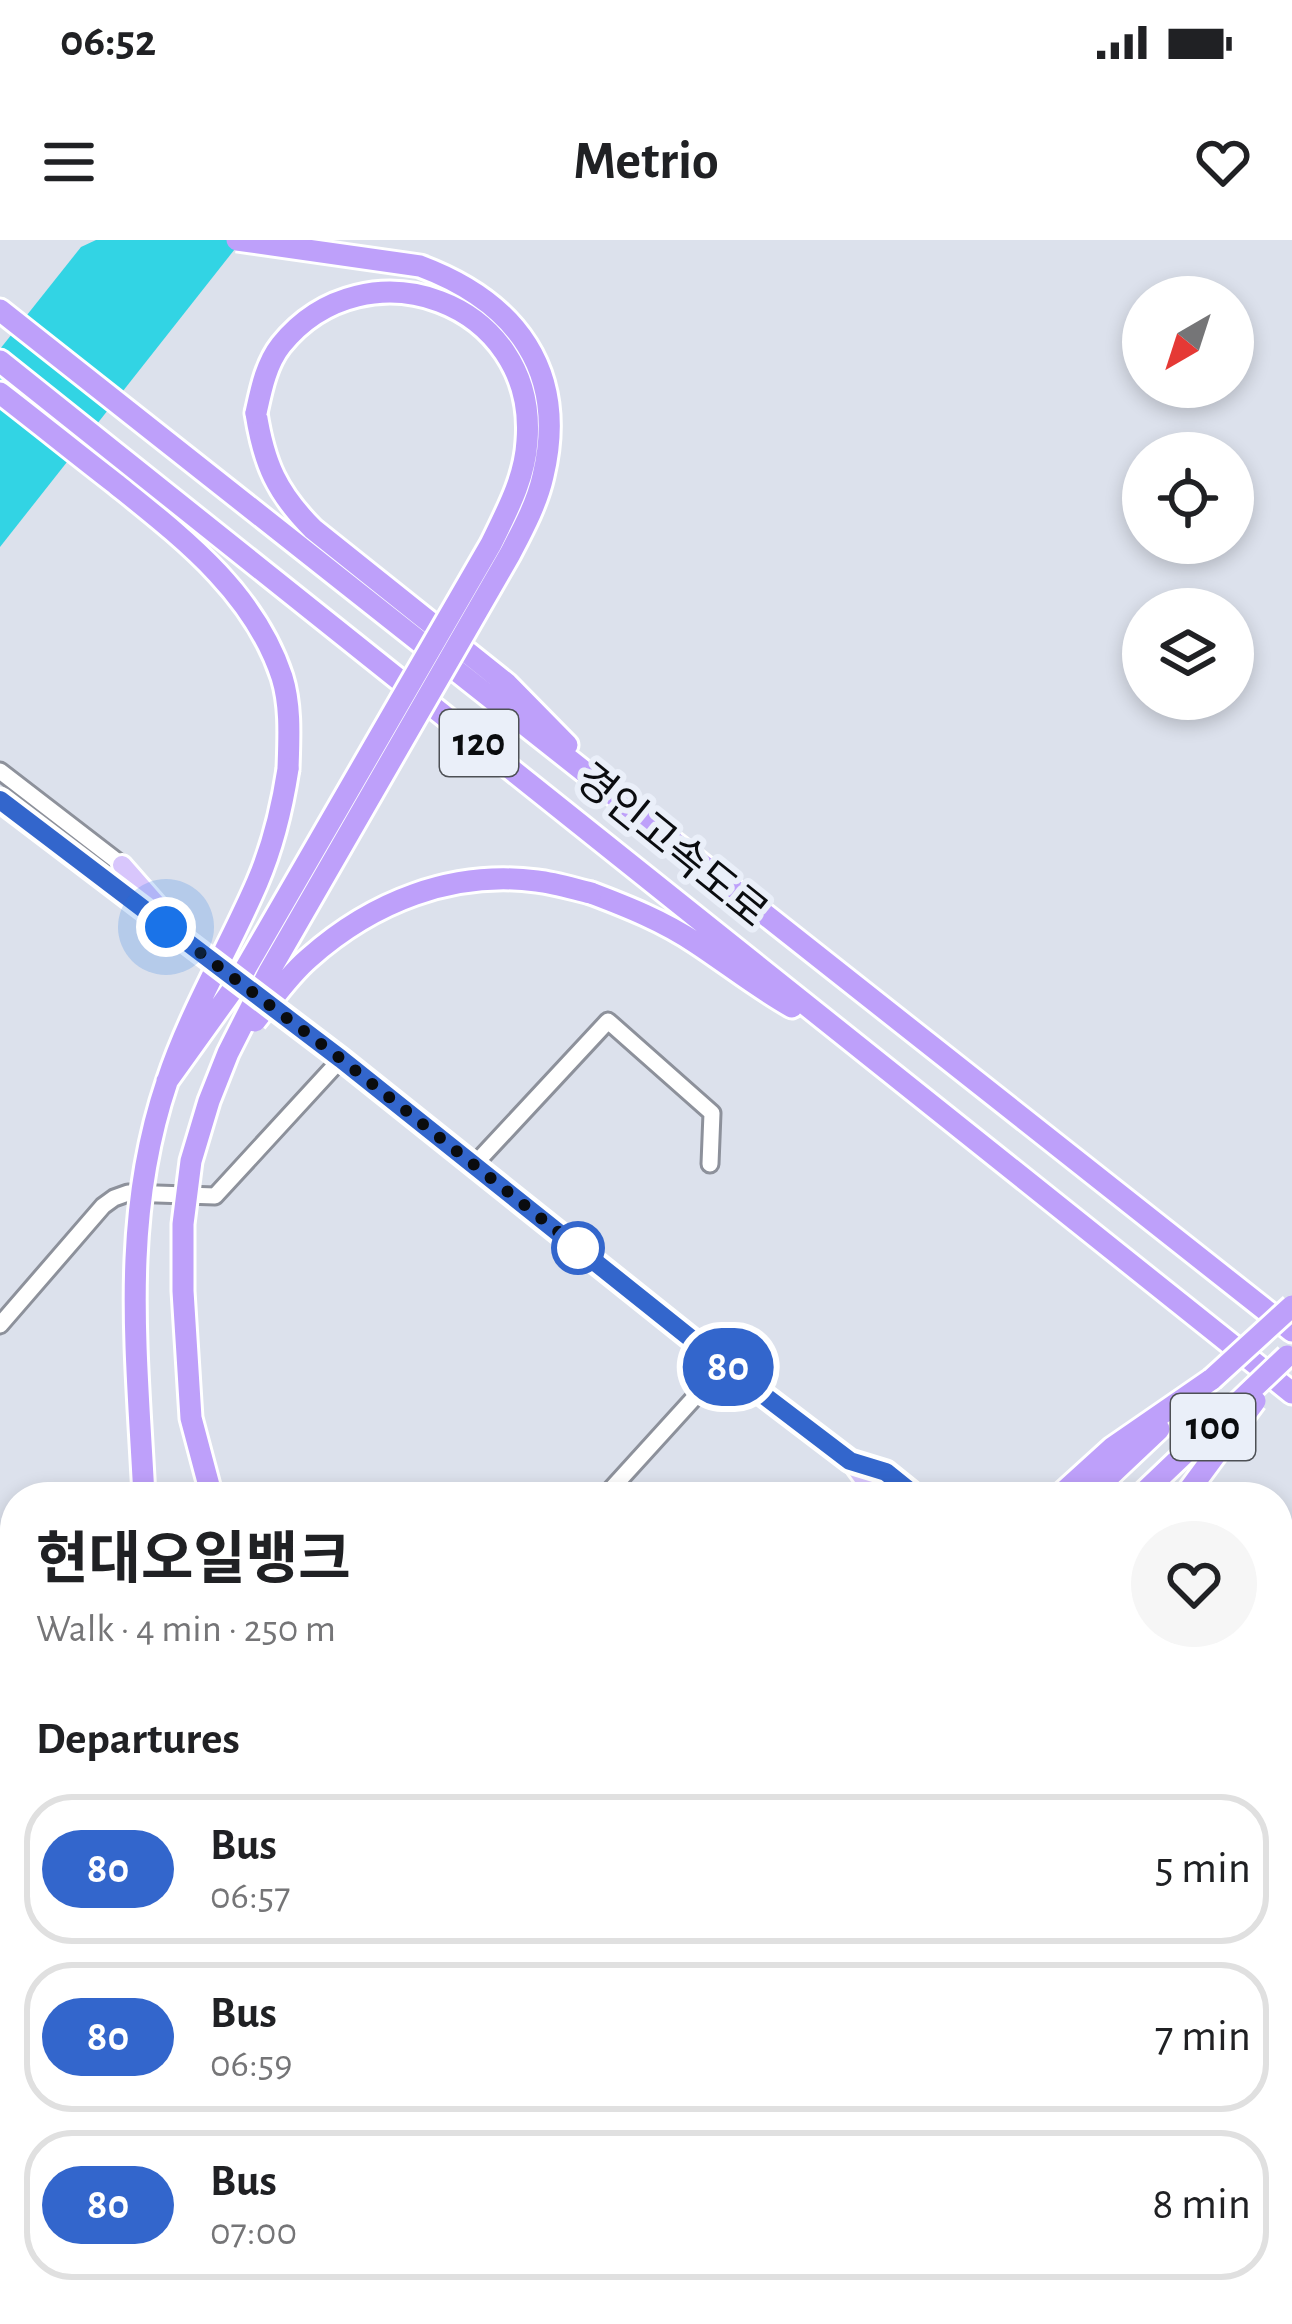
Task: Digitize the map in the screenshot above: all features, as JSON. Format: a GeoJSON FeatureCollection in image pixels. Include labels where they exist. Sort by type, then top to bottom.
{"type":"FeatureCollection","features":[{"type":"Feature","properties":{"kind":"highway"},"geometry":{"type":"LineString","coordinates":[[208,1482],[191,1418],[183,1291],[183,1224],[191,1161],[208,1101],[268,972],[510,554],[543,479],[549,439],[548,403],[538,365],[520,332],[488,301],[420,266],[237,240]]}},
{"type":"Feature","properties":{"kind":"highway"},"geometry":{"type":"LineString","coordinates":[[167,1081],[236,985],[491,544],[522,472],[528,439],[526,406],[502,348],[459,305],[420,290],[382,288],[341,298],[303,320],[278,347],[262,383],[256,413],[261,448],[292,508],[314,530],[507,684],[631,810]]}},
{"type":"Feature","properties":{"kind":"highway","name":"경인고속도로"},"geometry":{"type":"LineString","coordinates":[[0,310],[1292,1331]]}},
{"type":"Feature","properties":{"kind":"highway","name":"경인고속도로"},"geometry":{"type":"LineString","coordinates":[[0,361],[1292,1394]]}},
{"type":"Feature","properties":{"kind":"highway"},"geometry":{"type":"LineString","coordinates":[[0,393],[200,554],[235,590],[264,635],[283,681],[290,726],[288,769],[274,836],[258,881],[191,1016],[149,1139],[137,1213],[134,1304],[143,1482]]}},
{"type":"Feature","properties":{"kind":"highway"},"geometry":{"type":"LineString","coordinates":[[228,1053],[307,960],[348,927],[394,900],[445,885],[489,879],[538,881],[591,893],[641,912],[694,942],[760,989],[845,1036]]}},
{"type":"Feature","properties":{"kind":"highway","name":"100"},"geometry":{"type":"LineString","coordinates":[[1103,1482],[1292,1306]]}},
{"type":"Feature","properties":{"kind":"highway"},"geometry":{"type":"LineString","coordinates":[[1195,1482],[1290,1354]]}},
{"type":"Feature","properties":{"kind":"highway","name":"100"},"geometry":{"type":"LineString","coordinates":[[1155,1482],[1290,1354]]}},
{"type":"Feature","properties":{"kind":"highway"},"geometry":{"type":"LineString","coordinates":[[1075,1482],[1112,1448],[1212,1379]]}},
{"type":"Feature","properties":{"kind":"main road"},"geometry":{"type":"LineString","coordinates":[[0,800],[341,1059],[850,1461],[866,1482]]}},
{"type":"Feature","properties":{"kind":"main road"},"geometry":{"type":"LineString","coordinates":[[122,865],[199,953]]}},
{"type":"Feature","properties":{"kind":"main road"},"geometry":{"type":"LineString","coordinates":[[850,1461],[886,1472],[898,1482]]}},
{"type":"Feature","properties":{"kind":"street"},"geometry":{"type":"LineString","coordinates":[[0,771],[122,865]]}},
{"type":"Feature","properties":{"kind":"street"},"geometry":{"type":"LineString","coordinates":[[474,1165],[608,1021],[712,1113],[710,1164]]}},
{"type":"Feature","properties":{"kind":"street"},"geometry":{"type":"LineString","coordinates":[[0,1325],[103,1206],[128,1193],[215,1196],[341,1059]]}},
{"type":"Feature","properties":{"kind":"street"},"geometry":{"type":"LineString","coordinates":[[618,1482],[724,1365]]}},
{"type":"Feature","properties":{"kind":"water"},"geometry":{"type":"Polygon","coordinates":[[[96,240],[242,240],[0,547],[0,349],[81,247],[96,240]]]}},
{"type":"Feature","properties":{"kind":"bus line","name":"80"},"geometry":{"type":"LineString","coordinates":[[0,800],[341,1059],[850,1461],[886,1472],[898,1482]]}},
{"type":"Feature","properties":{"kind":"route"},"geometry":{"type":"LineString","coordinates":[[166,927],[581,1250],[578,1248]]}}]}
